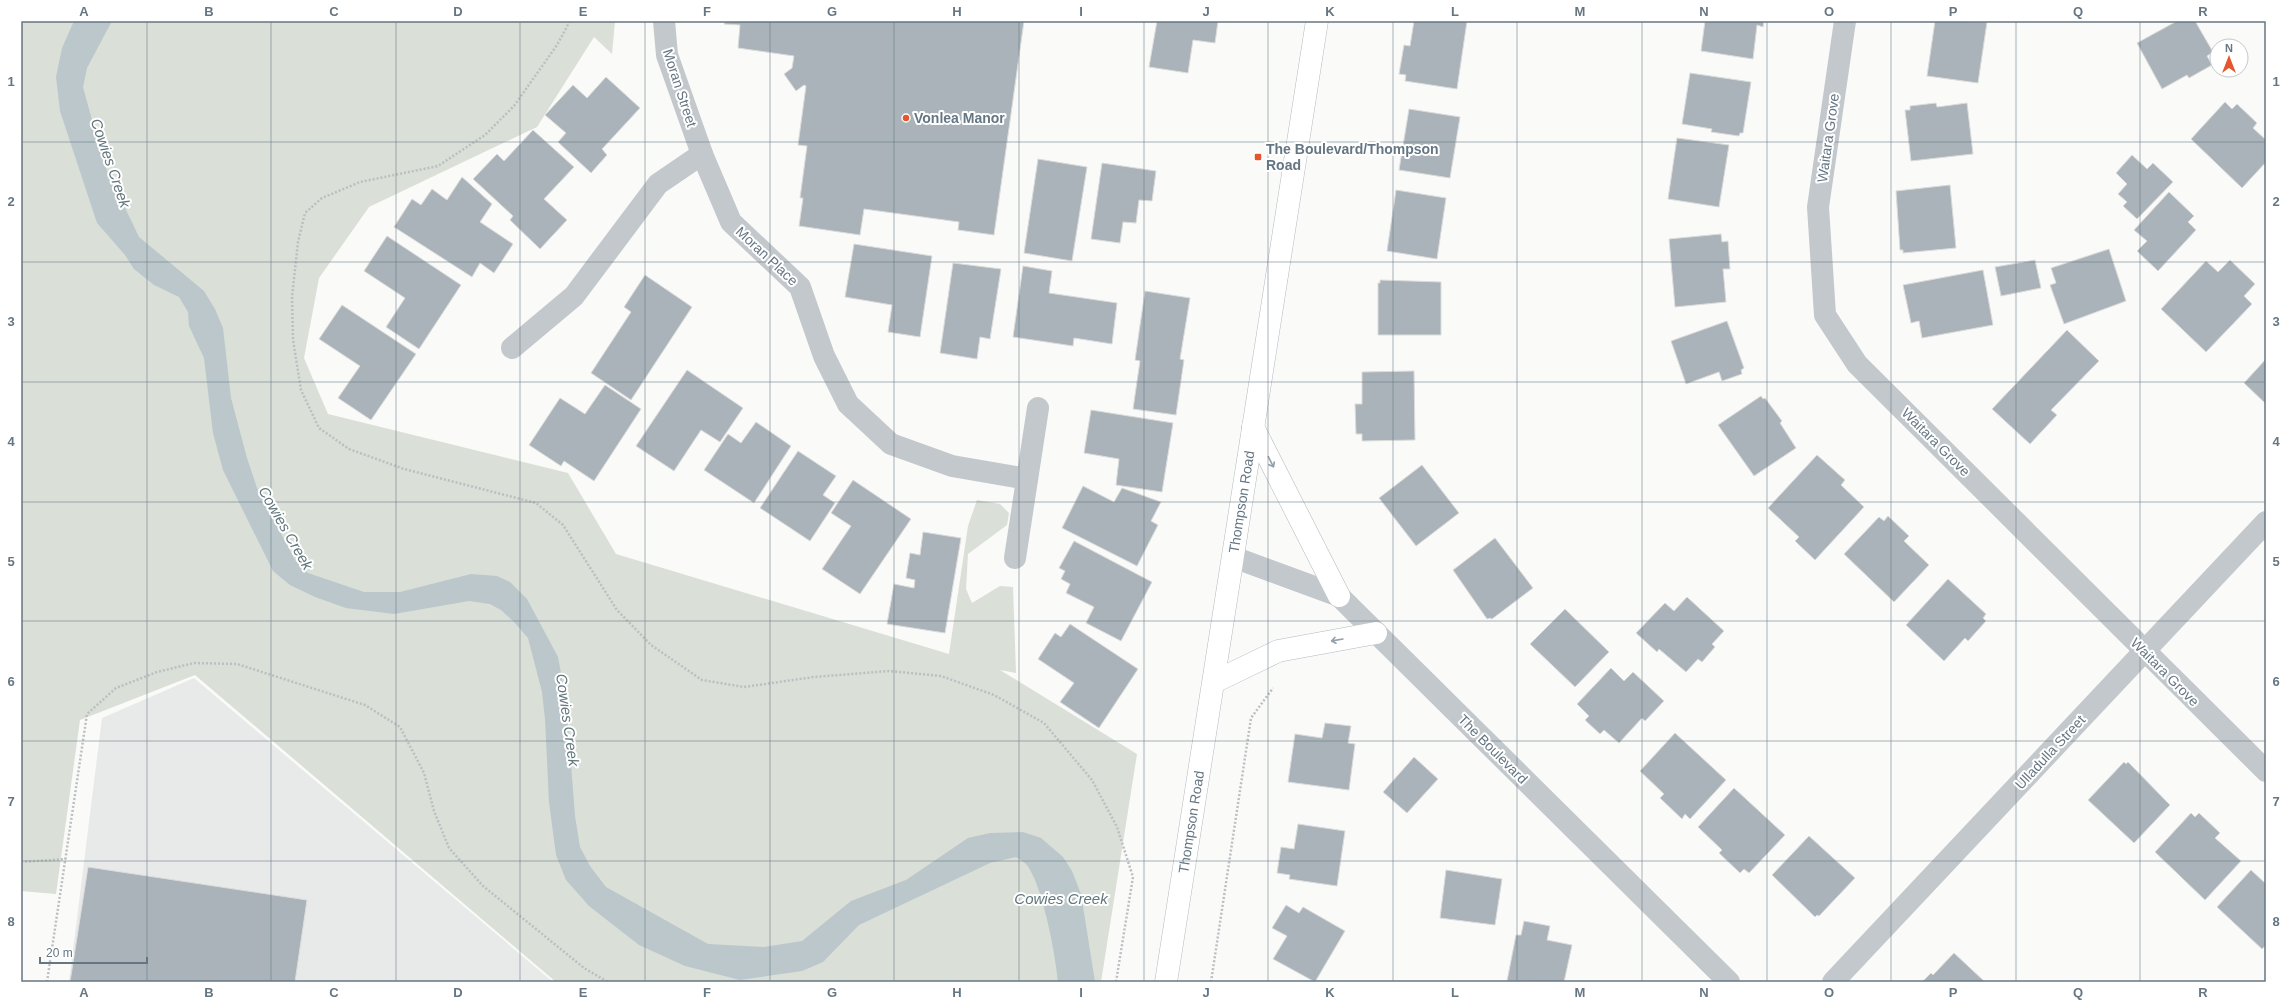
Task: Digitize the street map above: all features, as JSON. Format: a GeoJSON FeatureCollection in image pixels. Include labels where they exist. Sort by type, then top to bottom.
{"type":"FeatureCollection","features":[{"type":"Feature","properties":{"kind":"main road","name":"Thompson Road"},"geometry":{"type":"LineString","coordinates":[[1166,982],[1317,21]]}},
{"type":"Feature","properties":{"kind":"main road"},"geometry":{"type":"LineString","coordinates":[[1253,427],[1339,596]]}},
{"type":"Feature","properties":{"kind":"main road"},"geometry":{"type":"LineString","coordinates":[[1214,682],[1278,651],[1376,633]]}},
{"type":"Feature","properties":{"kind":"street","name":"Moran Street"},"geometry":{"type":"LineString","coordinates":[[664,21],[667,55],[702,154]]}},
{"type":"Feature","properties":{"kind":"street","name":"Waitara Grove"},"geometry":{"type":"LineString","coordinates":[[1846,21],[1818,207],[1825,315],[1857,364],[2144,652],[2266,771]]}},
{"type":"Feature","properties":{"kind":"street"},"geometry":{"type":"LineString","coordinates":[[512,348],[574,296],[658,184],[702,154]]}},
{"type":"Feature","properties":{"kind":"street","name":"Moran Place"},"geometry":{"type":"LineString","coordinates":[[702,154],[732,222],[800,287],[824,356],[848,404],[891,444],[952,466],[1027,479]]}},
{"type":"Feature","properties":{"kind":"street"},"geometry":{"type":"LineString","coordinates":[[1015,558],[1038,408]]}},
{"type":"Feature","properties":{"kind":"street","name":"Ulladulla Street"},"geometry":{"type":"LineString","coordinates":[[1834,982],[2266,522]]}},
{"type":"Feature","properties":{"kind":"street","name":"The Boulevard"},"geometry":{"type":"LineString","coordinates":[[1233,557],[1339,596],[1729,982]]}},
{"type":"Feature","properties":{"kind":"path"},"geometry":{"type":"LineString","coordinates":[[570,21],[557,45],[514,106],[485,135],[438,166],[360,182],[322,198],[306,213],[298,242],[292,297],[293,340],[301,390],[319,428],[349,449],[404,468],[536,503],[563,525],[617,610],[651,645],[702,680],[744,687],[814,677],[889,671],[941,676],[994,695],[1044,723],[1092,780],[1117,827],[1132,877],[1116,982]]}},
{"type":"Feature","properties":{"kind":"path"},"geometry":{"type":"LineString","coordinates":[[47,982],[87,714],[116,688],[157,672],[194,663],[237,664],[365,705],[400,727],[424,773],[434,811],[449,848],[483,886],[584,968],[608,982]]}},
{"type":"Feature","properties":{"kind":"path"},"geometry":{"type":"LineString","coordinates":[[1211,982],[1251,718],[1274,686]]}},
{"type":"Feature","properties":{"kind":"path"},"geometry":{"type":"LineString","coordinates":[[21,862],[66,859]]}},
{"type":"Feature","properties":{"kind":"shaded area"},"geometry":{"type":"Polygon","coordinates":[[[21,21],[615,21],[612,54],[594,37],[537,127],[369,207],[319,278],[304,358],[328,414],[568,473],[616,554],[949,654],[968,526],[977,500],[1000,504],[1009,513],[1007,525],[968,554],[966,589],[972,603],[1000,586],[1013,587],[1016,673],[1000,670],[1137,754],[1101,982],[556,982],[195,675],[80,720],[56,894],[21,891],[21,21]]]}},
{"type":"Feature","properties":{"kind":"shaded area"},"geometry":{"type":"Polygon","coordinates":[[[194,678],[553,982],[69,982],[102,718],[194,678]]]}},
{"type":"Feature","properties":{"kind":"water","name":"Cowies Creek"},"geometry":{"type":"Polygon","coordinates":[[[74,21],[112,21],[87,68],[83,87],[104,164],[139,237],[204,291],[215,309],[223,328],[231,398],[247,458],[257,488],[295,560],[308,573],[364,592],[400,592],[471,574],[497,576],[510,582],[527,599],[558,657],[566,699],[575,816],[580,847],[590,866],[606,887],[708,944],[764,947],[802,941],[851,901],[906,880],[968,838],[990,833],[1023,832],[1041,838],[1063,857],[1072,871],[1081,894],[1095,982],[1058,982],[1051,938],[1043,902],[1032,873],[1026,864],[1016,857],[990,863],[859,925],[823,962],[802,971],[740,980],[685,966],[639,945],[589,906],[566,880],[556,855],[549,802],[545,719],[542,692],[528,638],[514,622],[501,610],[490,604],[469,601],[394,614],[346,608],[315,597],[290,585],[273,571],[223,470],[213,433],[204,358],[189,326],[188,312],[179,297],[154,285],[134,269],[125,255],[97,223],[60,111],[56,77],[62,48],[74,21]]]}},
{"type":"Feature","properties":{"kind":"building","name":"Vonlea Manor"},"geometry":{"type":"Polygon","coordinates":[[[725,21],[1024,21],[994,235],[958,230],[959,222],[864,209],[860,235],[799,226],[803,198],[800,198],[807,146],[798,145],[806,86],[804,85],[796,91],[784,74],[792,68],[794,56],[738,48],[740,25],[724,24],[725,21]]]}},
{"type":"Feature","properties":{"kind":"building"},"geometry":{"type":"Polygon","coordinates":[[[1157,21],[1218,21],[1215,43],[1193,40],[1188,73],[1149,67],[1157,21]]]}},
{"type":"Feature","properties":{"kind":"building"},"geometry":{"type":"Polygon","coordinates":[[[1414,21],[1467,21],[1457,89],[1405,81],[1406,75],[1399,74],[1404,45],[1410,46],[1414,21]]]}},
{"type":"Feature","properties":{"kind":"building"},"geometry":{"type":"Polygon","coordinates":[[[1705,21],[1764,21],[1763,27],[1757,25],[1753,59],[1701,51],[1705,21]]]}},
{"type":"Feature","properties":{"kind":"building"},"geometry":{"type":"Polygon","coordinates":[[[1935,21],[1987,22],[1978,83],[1927,76],[1935,21]]]}},
{"type":"Feature","properties":{"kind":"building"},"geometry":{"type":"Polygon","coordinates":[[[2177,21],[2195,21],[2209,45],[2209,55],[2207,56],[2209,60],[2209,67],[2189,78],[2187,75],[2162,89],[2137,43],[2177,21]]]}},
{"type":"Feature","properties":{"kind":"building"},"geometry":{"type":"Polygon","coordinates":[[[1690,73],[1751,82],[1743,133],[1740,133],[1739,136],[1711,132],[1712,129],[1682,124],[1690,73]]]}},
{"type":"Feature","properties":{"kind":"building"},"geometry":{"type":"Polygon","coordinates":[[[606,77],[640,108],[602,149],[607,155],[591,173],[558,142],[566,133],[545,115],[573,85],[587,98],[606,77]]]}},
{"type":"Feature","properties":{"kind":"building"},"geometry":{"type":"Polygon","coordinates":[[[2225,102],[2232,109],[2237,104],[2257,123],[2253,128],[2266,140],[2266,162],[2242,188],[2191,139],[2225,102]]]}},
{"type":"Feature","properties":{"kind":"building"},"geometry":{"type":"Polygon","coordinates":[[[1936,103],[1937,107],[1967,103],[1973,154],[1911,161],[1905,110],[1910,110],[1910,106],[1936,103]]]}},
{"type":"Feature","properties":{"kind":"building"},"geometry":{"type":"Polygon","coordinates":[[[1409,109],[1460,117],[1450,178],[1399,170],[1409,109]]]}},
{"type":"Feature","properties":{"kind":"building"},"geometry":{"type":"Polygon","coordinates":[[[533,130],[574,167],[544,199],[567,220],[540,249],[510,220],[513,216],[473,179],[497,154],[504,161],[533,130]]]}},
{"type":"Feature","properties":{"kind":"building"},"geometry":{"type":"Polygon","coordinates":[[[1677,138],[1729,145],[1719,207],[1668,199],[1677,138]]]}},
{"type":"Feature","properties":{"kind":"building"},"geometry":{"type":"Polygon","coordinates":[[[2132,155],[2147,169],[2153,163],[2173,182],[2137,219],[2123,206],[2127,202],[2118,194],[2127,184],[2116,173],[2132,155]]]}},
{"type":"Feature","properties":{"kind":"building"},"geometry":{"type":"Polygon","coordinates":[[[1038,159],[1087,167],[1072,261],[1024,253],[1038,159]]]}},
{"type":"Feature","properties":{"kind":"building"},"geometry":{"type":"Polygon","coordinates":[[[1102,163],[1156,171],[1152,201],[1139,200],[1136,223],[1123,222],[1120,243],[1091,239],[1102,163]]]}},
{"type":"Feature","properties":{"kind":"building"},"geometry":{"type":"Polygon","coordinates":[[[462,177],[492,204],[480,222],[513,244],[494,273],[480,263],[472,277],[394,227],[412,199],[421,205],[432,189],[447,200],[462,177]]]}},
{"type":"Feature","properties":{"kind":"building"},"geometry":{"type":"Polygon","coordinates":[[[1950,185],[1956,248],[1903,253],[1903,250],[1900,250],[1896,191],[1950,185]]]}},
{"type":"Feature","properties":{"kind":"building"},"geometry":{"type":"Polygon","coordinates":[[[1396,190],[1446,198],[1437,259],[1387,251],[1396,190]]]}},
{"type":"Feature","properties":{"kind":"building"},"geometry":{"type":"Polygon","coordinates":[[[2169,192],[2194,216],[2188,222],[2196,230],[2158,271],[2137,251],[2147,241],[2134,230],[2169,192]]]}},
{"type":"Feature","properties":{"kind":"building"},"geometry":{"type":"Polygon","coordinates":[[[1721,234],[1722,242],[1728,241],[1730,269],[1723,269],[1726,302],[1675,307],[1669,239],[1721,234]]]}},
{"type":"Feature","properties":{"kind":"building"},"geometry":{"type":"Polygon","coordinates":[[[387,236],[461,285],[419,349],[386,327],[405,298],[364,271],[387,236]]]}},
{"type":"Feature","properties":{"kind":"building"},"geometry":{"type":"Polygon","coordinates":[[[854,244],[932,256],[920,337],[888,332],[892,305],[845,297],[854,244]]]}},
{"type":"Feature","properties":{"kind":"building"},"geometry":{"type":"Polygon","coordinates":[[[2109,249],[2126,301],[2064,324],[2050,285],[2056,283],[2051,268],[2109,249]]]}},
{"type":"Feature","properties":{"kind":"building"},"geometry":{"type":"Polygon","coordinates":[[[2035,260],[2041,288],[2001,296],[1995,267],[2035,260]]]}},
{"type":"Feature","properties":{"kind":"building"},"geometry":{"type":"Polygon","coordinates":[[[2230,260],[2255,284],[2244,296],[2252,304],[2206,352],[2161,309],[2206,261],[2218,272],[2230,260]]]}},
{"type":"Feature","properties":{"kind":"building"},"geometry":{"type":"Polygon","coordinates":[[[953,263],[1001,269],[990,339],[980,337],[977,359],[940,353],[953,263]]]}},
{"type":"Feature","properties":{"kind":"building"},"geometry":{"type":"Polygon","coordinates":[[[1023,266],[1052,271],[1049,293],[1117,303],[1112,344],[1074,338],[1073,346],[1013,337],[1023,266]]]}},
{"type":"Feature","properties":{"kind":"building"},"geometry":{"type":"Polygon","coordinates":[[[1983,270],[1993,325],[1922,338],[1919,321],[1911,323],[1903,285],[1983,270]]]}},
{"type":"Feature","properties":{"kind":"building"},"geometry":{"type":"Polygon","coordinates":[[[645,275],[692,307],[631,400],[591,373],[631,312],[624,307],[645,275]]]}},
{"type":"Feature","properties":{"kind":"building"},"geometry":{"type":"Polygon","coordinates":[[[1380,280],[1441,282],[1441,335],[1378,335],[1378,283],[1380,283],[1380,280]]]}},
{"type":"Feature","properties":{"kind":"building"},"geometry":{"type":"Polygon","coordinates":[[[1145,291],[1190,298],[1180,359],[1184,360],[1176,415],[1133,409],[1140,361],[1135,360],[1145,291]]]}},
{"type":"Feature","properties":{"kind":"building"},"geometry":{"type":"Polygon","coordinates":[[[342,305],[416,354],[371,420],[338,398],[360,366],[319,339],[342,305]]]}},
{"type":"Feature","properties":{"kind":"building"},"geometry":{"type":"Polygon","coordinates":[[[1727,321],[1744,368],[1741,370],[1742,374],[1722,381],[1719,372],[1686,384],[1671,341],[1727,321]]]}},
{"type":"Feature","properties":{"kind":"building"},"geometry":{"type":"Polygon","coordinates":[[[2067,330],[2099,361],[2051,410],[2057,415],[2030,444],[1992,409],[2067,330]]]}},
{"type":"Feature","properties":{"kind":"building"},"geometry":{"type":"Polygon","coordinates":[[[2266,359],[2266,404],[2244,383],[2266,359]]]}},
{"type":"Feature","properties":{"kind":"building"},"geometry":{"type":"Polygon","coordinates":[[[687,370],[743,408],[720,442],[701,430],[674,471],[636,446],[687,370]]]}},
{"type":"Feature","properties":{"kind":"building"},"geometry":{"type":"Polygon","coordinates":[[[1414,371],[1415,440],[1362,441],[1362,434],[1356,434],[1355,404],[1362,404],[1362,372],[1414,371]]]}},
{"type":"Feature","properties":{"kind":"building"},"geometry":{"type":"Polygon","coordinates":[[[605,385],[641,409],[594,481],[564,461],[561,466],[529,445],[560,398],[585,414],[605,385]]]}},
{"type":"Feature","properties":{"kind":"building"},"geometry":{"type":"Polygon","coordinates":[[[1761,396],[1763,399],[1765,398],[1782,421],[1780,423],[1796,448],[1754,476],[1718,425],[1761,396]]]}},
{"type":"Feature","properties":{"kind":"building"},"geometry":{"type":"Polygon","coordinates":[[[1091,410],[1173,423],[1162,492],[1116,485],[1119,459],[1084,453],[1091,410]]]}},
{"type":"Feature","properties":{"kind":"building"},"geometry":{"type":"Polygon","coordinates":[[[756,422],[791,446],[754,503],[704,470],[728,434],[741,443],[756,422]]]}},
{"type":"Feature","properties":{"kind":"building"},"geometry":{"type":"Polygon","coordinates":[[[798,451],[836,476],[823,495],[835,503],[810,541],[760,508],[798,451]]]}},
{"type":"Feature","properties":{"kind":"building"},"geometry":{"type":"Polygon","coordinates":[[[1817,455],[1845,480],[1841,485],[1864,507],[1815,560],[1795,541],[1799,537],[1768,508],[1817,455]]]}},
{"type":"Feature","properties":{"kind":"building"},"geometry":{"type":"Polygon","coordinates":[[[1422,465],[1459,513],[1416,546],[1379,498],[1422,465]]]}},
{"type":"Feature","properties":{"kind":"building"},"geometry":{"type":"Polygon","coordinates":[[[853,480],[911,519],[860,594],[822,569],[851,526],[831,513],[853,480]]]}},
{"type":"Feature","properties":{"kind":"building"},"geometry":{"type":"Polygon","coordinates":[[[1083,486],[1114,502],[1122,488],[1161,502],[1151,521],[1158,525],[1137,566],[1062,528],[1083,486]]]}},
{"type":"Feature","properties":{"kind":"building"},"geometry":{"type":"Polygon","coordinates":[[[1888,516],[1909,536],[1904,541],[1929,565],[1894,602],[1844,554],[1879,517],[1884,521],[1888,516]]]}},
{"type":"Feature","properties":{"kind":"building"},"geometry":{"type":"Polygon","coordinates":[[[923,532],[961,538],[945,633],[887,624],[894,584],[914,588],[915,580],[906,578],[910,553],[920,555],[923,532]]]}},
{"type":"Feature","properties":{"kind":"building"},"geometry":{"type":"Polygon","coordinates":[[[1495,538],[1533,588],[1492,619],[1487,619],[1453,570],[1495,538]]]}},
{"type":"Feature","properties":{"kind":"building"},"geometry":{"type":"Polygon","coordinates":[[[1074,541],[1152,582],[1121,641],[1086,623],[1094,607],[1066,593],[1070,584],[1061,579],[1065,571],[1059,568],[1074,541]]]}},
{"type":"Feature","properties":{"kind":"building"},"geometry":{"type":"Polygon","coordinates":[[[1948,579],[1986,614],[1983,618],[1986,621],[1968,641],[1965,638],[1944,661],[1906,625],[1948,579]]]}},
{"type":"Feature","properties":{"kind":"building"},"geometry":{"type":"Polygon","coordinates":[[[1687,597],[1724,631],[1712,644],[1715,647],[1702,662],[1698,659],[1686,672],[1659,649],[1657,652],[1636,633],[1665,603],[1674,611],[1687,597]]]}},
{"type":"Feature","properties":{"kind":"building"},"geometry":{"type":"Polygon","coordinates":[[[1565,609],[1609,652],[1575,687],[1530,644],[1565,609]]]}},
{"type":"Feature","properties":{"kind":"building"},"geometry":{"type":"Polygon","coordinates":[[[1070,624],[1138,669],[1099,728],[1060,702],[1074,683],[1038,659],[1055,633],[1061,637],[1070,624]]]}},
{"type":"Feature","properties":{"kind":"building"},"geometry":{"type":"Polygon","coordinates":[[[1611,668],[1624,681],[1633,672],[1664,701],[1645,721],[1642,718],[1619,743],[1604,730],[1600,734],[1585,720],[1589,716],[1577,704],[1611,668]]]}},
{"type":"Feature","properties":{"kind":"building"},"geometry":{"type":"Polygon","coordinates":[[[1325,723],[1351,726],[1348,743],[1355,744],[1349,790],[1288,782],[1295,734],[1322,738],[1325,723]]]}},
{"type":"Feature","properties":{"kind":"building"},"geometry":{"type":"Polygon","coordinates":[[[1675,733],[1726,780],[1690,819],[1685,814],[1682,819],[1660,798],[1664,794],[1640,771],[1675,733]]]}},
{"type":"Feature","properties":{"kind":"building"},"geometry":{"type":"Polygon","coordinates":[[[1414,757],[1438,779],[1407,813],[1383,792],[1414,757]]]}},
{"type":"Feature","properties":{"kind":"building"},"geometry":{"type":"Polygon","coordinates":[[[2124,762],[2126,764],[2128,762],[2170,805],[2134,843],[2088,800],[2124,762]]]}},
{"type":"Feature","properties":{"kind":"building"},"geometry":{"type":"Polygon","coordinates":[[[1734,788],[1785,835],[1749,873],[1744,869],[1740,873],[1719,853],[1722,850],[1698,827],[1734,788]]]}},
{"type":"Feature","properties":{"kind":"building"},"geometry":{"type":"Polygon","coordinates":[[[2191,813],[2195,817],[2199,813],[2220,833],[2215,838],[2241,861],[2205,900],[2155,852],[2191,813]]]}},
{"type":"Feature","properties":{"kind":"building"},"geometry":{"type":"Polygon","coordinates":[[[1298,824],[1345,831],[1337,886],[1289,879],[1290,875],[1277,873],[1281,847],[1294,849],[1298,824]]]}},
{"type":"Feature","properties":{"kind":"building"},"geometry":{"type":"Polygon","coordinates":[[[1809,836],[1855,878],[1819,916],[1817,915],[1815,917],[1772,875],[1809,836]]]}},
{"type":"Feature","properties":{"kind":"building"},"geometry":{"type":"Polygon","coordinates":[[[88,867],[307,900],[295,982],[70,982],[88,867]]]}},
{"type":"Feature","properties":{"kind":"building"},"geometry":{"type":"Polygon","coordinates":[[[1446,870],[1502,879],[1495,925],[1440,918],[1446,870]]]}},
{"type":"Feature","properties":{"kind":"building"},"geometry":{"type":"Polygon","coordinates":[[[2251,870],[2266,884],[2266,945],[2262,949],[2217,907],[2251,870]]]}},
{"type":"Feature","properties":{"kind":"building"},"geometry":{"type":"Polygon","coordinates":[[[1286,905],[1299,913],[1303,907],[1345,931],[1315,982],[1273,959],[1287,936],[1272,928],[1286,905]]]}},
{"type":"Feature","properties":{"kind":"building"},"geometry":{"type":"Polygon","coordinates":[[[1524,921],[1550,926],[1547,940],[1572,945],[1564,982],[1507,981],[1516,935],[1521,935],[1524,921]]]}},
{"type":"Feature","properties":{"kind":"building"},"geometry":{"type":"Polygon","coordinates":[[[1954,953],[1985,982],[1922,982],[1931,973],[1933,975],[1954,953]]]}},
{"type":"Feature","properties":{"kind":"place","name":"Vonlea Manor"},"geometry":{"type":"Point","coordinates":[906,118]}},
{"type":"Feature","properties":{"kind":"place","name":"The Boulevard/Thompson Road"},"geometry":{"type":"Point","coordinates":[1258,157]}}]}
